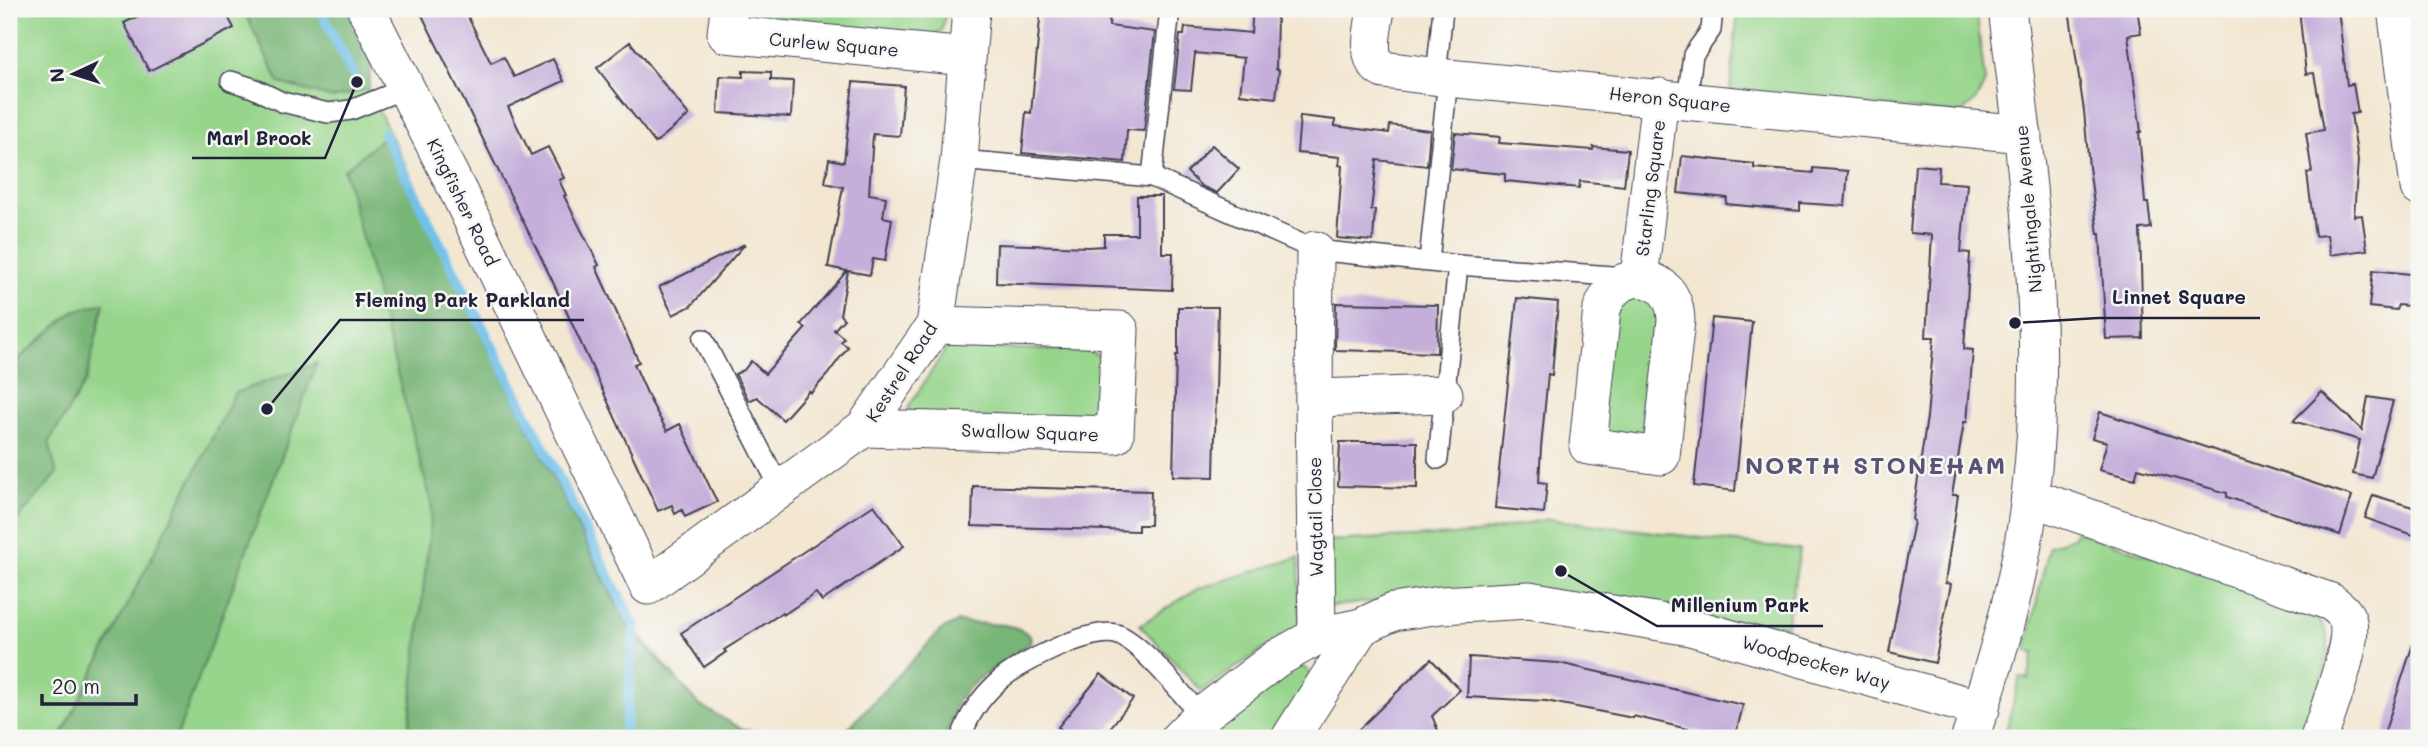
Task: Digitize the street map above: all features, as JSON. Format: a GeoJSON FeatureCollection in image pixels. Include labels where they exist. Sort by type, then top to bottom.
{"type":"FeatureCollection","features":[{"type":"Feature","properties":{"kind":"street","name":"Kingfisher Road"},"geometry":{"type":"LineString","coordinates":[[366,9],[460,195],[648,586]]}},
{"type":"Feature","properties":{"kind":"street","name":"Curlew Square"},"geometry":{"type":"LineString","coordinates":[[729,9],[726,34],[967,57]]}},
{"type":"Feature","properties":{"kind":"street","name":"Kestrel Road"},"geometry":{"type":"LineString","coordinates":[[648,586],[864,428],[935,325],[959,160],[971,9]]}},
{"type":"Feature","properties":{"kind":"street","name":"Heron Square"},"geometry":{"type":"LineString","coordinates":[[1376,9],[1371,54],[1376,65],[1384,70],[2023,134]]}},
{"type":"Feature","properties":{"kind":"street","name":"Nightingale Avenue"},"geometry":{"type":"LineString","coordinates":[[1975,724],[2018,566],[2030,497],[2037,412],[2033,233],[2007,9]]}},
{"type":"Feature","properties":{"kind":"street"},"geometry":{"type":"LineString","coordinates":[[2396,9],[2419,187]]}},
{"type":"Feature","properties":{"kind":"street","name":"Starling Square"},"geometry":{"type":"LineString","coordinates":[[1639,278],[1674,99]]}},
{"type":"Feature","properties":{"kind":"street","name":"Wagtail Close"},"geometry":{"type":"LineString","coordinates":[[1315,250],[1317,636]]}},
{"type":"Feature","properties":{"kind":"street","name":"Starling Square"},"geometry":{"type":"LineString","coordinates":[[1639,278],[1650,279],[1662,285],[1671,295],[1676,307],[1661,456],[1588,446],[1602,309],[1606,297],[1615,286],[1626,280],[1639,278]]}},
{"type":"Feature","properties":{"kind":"street","name":"Swallow Square"},"geometry":{"type":"LineString","coordinates":[[864,428],[1115,435],[1120,330],[935,325]]}},
{"type":"Feature","properties":{"kind":"street"},"geometry":{"type":"LineString","coordinates":[[1314,398],[1444,394]]}},
{"type":"Feature","properties":{"kind":"street"},"geometry":{"type":"LineString","coordinates":[[2030,497],[2331,602],[2343,611],[2348,620],[2348,640],[2319,738]]}},
{"type":"Feature","properties":{"kind":"street","name":"Woodpecker Way"},"geometry":{"type":"LineString","coordinates":[[1190,727],[1276,659],[1317,636],[1361,627],[1393,612],[1441,605],[1529,600],[1690,627],[1975,724]]}},
{"type":"Feature","properties":{"kind":"street"},"geometry":{"type":"LineString","coordinates":[[1290,738],[1361,627]]}},
{"type":"Feature","properties":{"kind":"lane"},"geometry":{"type":"LineString","coordinates":[[1152,177],[1170,9]]}},
{"type":"Feature","properties":{"kind":"lane"},"geometry":{"type":"LineString","coordinates":[[1429,261],[1442,77],[1443,9]]}},
{"type":"Feature","properties":{"kind":"lane"},"geometry":{"type":"LineString","coordinates":[[1674,99],[1693,55],[1711,30],[1713,9]]}},
{"type":"Feature","properties":{"kind":"lane"},"geometry":{"type":"LineString","coordinates":[[231,81],[282,102],[328,113],[351,110],[406,88]]}},
{"type":"Feature","properties":{"kind":"lane"},"geometry":{"type":"LineString","coordinates":[[959,160],[1152,177],[1315,250],[1458,265],[1639,278]]}},
{"type":"Feature","properties":{"kind":"lane"},"geometry":{"type":"LineString","coordinates":[[1438,458],[1458,265]]}},
{"type":"Feature","properties":{"kind":"lane"},"geometry":{"type":"LineString","coordinates":[[703,338],[780,488]]}},
{"type":"Feature","properties":{"kind":"lane"},"geometry":{"type":"LineString","coordinates":[[961,738],[973,709],[1000,680],[1047,653],[1086,637],[1107,634],[1115,634],[1138,647],[1190,727]]}},
{"type":"Feature","properties":{"kind":"green space"},"geometry":{"type":"Polygon","coordinates":[[[9,9],[329,9],[631,626],[699,705],[744,730],[803,738],[9,738],[9,9]]]}},
{"type":"Feature","properties":{"kind":"green space"},"geometry":{"type":"Polygon","coordinates":[[[243,9],[349,9],[372,52],[369,89],[333,98],[279,83],[243,9]]]}},
{"type":"Feature","properties":{"kind":"green space"},"geometry":{"type":"Polygon","coordinates":[[[751,9],[946,9],[942,30],[932,36],[765,19],[751,9]]]}},
{"type":"Feature","properties":{"kind":"green space"},"geometry":{"type":"Polygon","coordinates":[[[1738,9],[1976,9],[1985,82],[1977,99],[1960,114],[1730,91],[1738,9]]]}},
{"type":"Feature","properties":{"kind":"green space"},"geometry":{"type":"Polygon","coordinates":[[[384,137],[627,626],[699,705],[744,730],[803,738],[408,738],[432,506],[344,170],[384,137]]]}},
{"type":"Feature","properties":{"kind":"green space"},"geometry":{"type":"Polygon","coordinates":[[[1662,285],[1661,456],[1588,446],[1602,309],[1662,285]]]}},
{"type":"Feature","properties":{"kind":"green space"},"geometry":{"type":"Polygon","coordinates":[[[104,303],[86,381],[49,442],[57,474],[9,529],[9,427],[16,421],[9,367],[74,311],[104,303]]]}},
{"type":"Feature","properties":{"kind":"green space"},"geometry":{"type":"Polygon","coordinates":[[[947,347],[1087,351],[1106,359],[1100,415],[1092,421],[912,416],[908,408],[947,347]]]}},
{"type":"Feature","properties":{"kind":"green space"},"geometry":{"type":"Polygon","coordinates":[[[317,363],[176,738],[60,738],[235,393],[317,363]]]}},
{"type":"Feature","properties":{"kind":"green space"},"geometry":{"type":"Polygon","coordinates":[[[1548,519],[1800,550],[1784,641],[1447,593],[1326,607],[1325,541],[1475,534],[1548,519]]]}},
{"type":"Feature","properties":{"kind":"green space"},"geometry":{"type":"Polygon","coordinates":[[[2076,531],[2293,603],[2316,619],[2326,632],[2327,654],[2321,684],[2304,738],[2004,738],[2020,677],[2028,679],[2034,653],[2026,650],[2049,546],[2074,537],[2076,531]]]}},
{"type":"Feature","properties":{"kind":"green space"},"geometry":{"type":"Polygon","coordinates":[[[1299,557],[1300,625],[1201,691],[1140,625],[1197,589],[1299,557]]]}},
{"type":"Feature","properties":{"kind":"green space"},"geometry":{"type":"Polygon","coordinates":[[[957,622],[1017,628],[1030,635],[1031,641],[963,693],[945,738],[839,738],[941,630],[957,622]]]}},
{"type":"Feature","properties":{"kind":"green space"},"geometry":{"type":"Polygon","coordinates":[[[1298,664],[1309,671],[1312,684],[1276,738],[1202,738],[1298,664]]]}},
{"type":"Feature","properties":{"kind":"building"},"geometry":{"type":"Polygon","coordinates":[[[152,9],[224,9],[234,28],[149,71],[124,23],[152,9]]]}},
{"type":"Feature","properties":{"kind":"building"},"geometry":{"type":"Polygon","coordinates":[[[419,9],[464,9],[491,63],[504,57],[514,77],[553,59],[564,81],[508,107],[531,155],[548,147],[564,178],[559,180],[566,195],[564,196],[599,265],[596,267],[639,362],[634,364],[651,402],[667,431],[680,424],[717,502],[685,517],[682,510],[675,514],[672,505],[658,511],[551,278],[419,9]]]}},
{"type":"Feature","properties":{"kind":"building"},"geometry":{"type":"Polygon","coordinates":[[[1041,9],[1110,9],[1109,26],[1155,32],[1144,131],[1127,130],[1125,162],[1022,153],[1026,112],[1031,113],[1041,9]]]}},
{"type":"Feature","properties":{"kind":"building"},"geometry":{"type":"Polygon","coordinates":[[[1253,9],[1277,9],[1276,69],[1279,70],[1276,98],[1240,94],[1244,58],[1195,53],[1191,90],[1174,89],[1180,35],[1184,35],[1185,27],[1251,33],[1253,9]]]}},
{"type":"Feature","properties":{"kind":"building"},"geometry":{"type":"Polygon","coordinates":[[[2069,9],[2137,9],[2141,33],[2128,35],[2141,132],[2145,203],[2148,203],[2151,228],[2140,229],[2143,338],[2106,339],[2100,234],[2069,9]]]}},
{"type":"Feature","properties":{"kind":"building"},"geometry":{"type":"Polygon","coordinates":[[[2299,9],[2338,9],[2347,85],[2353,84],[2358,113],[2351,114],[2358,160],[2354,216],[2362,215],[2367,250],[2330,255],[2327,235],[2315,236],[2307,173],[2312,172],[2306,133],[2324,130],[2314,73],[2306,74],[2299,9]]]}},
{"type":"Feature","properties":{"kind":"building"},"geometry":{"type":"Polygon","coordinates":[[[630,42],[689,115],[655,143],[597,68],[630,42]]]}},
{"type":"Feature","properties":{"kind":"building"},"geometry":{"type":"Polygon","coordinates":[[[743,71],[771,72],[771,80],[793,81],[791,117],[718,113],[720,76],[743,77],[743,71]]]}},
{"type":"Feature","properties":{"kind":"building"},"geometry":{"type":"Polygon","coordinates":[[[853,82],[904,86],[900,136],[873,134],[869,194],[886,197],[883,217],[892,219],[885,261],[873,259],[870,275],[848,271],[840,315],[844,319],[834,330],[844,338],[841,342],[848,347],[811,393],[809,391],[783,420],[757,397],[749,401],[735,374],[744,370],[751,361],[765,374],[806,328],[801,324],[847,271],[828,267],[843,187],[825,183],[829,159],[844,162],[853,82]]]}},
{"type":"Feature","properties":{"kind":"building"},"geometry":{"type":"Polygon","coordinates":[[[1300,116],[1335,120],[1335,126],[1389,133],[1390,125],[1430,130],[1427,166],[1377,160],[1371,210],[1375,210],[1373,241],[1337,238],[1342,166],[1339,165],[1340,157],[1297,153],[1300,116]]]}},
{"type":"Feature","properties":{"kind":"building"},"geometry":{"type":"Polygon","coordinates":[[[1455,133],[1500,137],[1499,143],[1628,150],[1624,186],[1580,181],[1579,188],[1505,181],[1505,174],[1451,169],[1455,133]]]}},
{"type":"Feature","properties":{"kind":"building"},"geometry":{"type":"Polygon","coordinates":[[[1212,145],[1239,169],[1217,193],[1201,186],[1187,172],[1212,145]]]}},
{"type":"Feature","properties":{"kind":"building"},"geometry":{"type":"Polygon","coordinates":[[[1682,156],[1754,164],[1754,168],[1813,173],[1813,168],[1848,171],[1845,206],[1800,203],[1800,211],[1726,204],[1727,198],[1678,193],[1682,156]]]}},
{"type":"Feature","properties":{"kind":"building"},"geometry":{"type":"Polygon","coordinates":[[[1915,165],[1939,167],[1938,182],[1967,184],[1961,252],[1970,253],[1964,349],[1973,350],[1967,422],[1964,422],[1952,495],[1958,495],[1945,583],[1951,584],[1935,663],[1889,652],[1914,521],[1934,337],[1926,337],[1932,235],[1910,233],[1915,165]]]}},
{"type":"Feature","properties":{"kind":"building"},"geometry":{"type":"Polygon","coordinates":[[[1137,196],[1162,196],[1162,253],[1173,253],[1172,290],[996,283],[997,244],[1104,246],[1104,234],[1137,234],[1137,196]]]}},
{"type":"Feature","properties":{"kind":"building"},"geometry":{"type":"Polygon","coordinates":[[[745,244],[691,306],[673,315],[659,287],[745,244]]]}},
{"type":"Feature","properties":{"kind":"building"},"geometry":{"type":"Polygon","coordinates":[[[2373,270],[2419,275],[2419,307],[2398,305],[2396,310],[2369,307],[2373,270]]]}},
{"type":"Feature","properties":{"kind":"building"},"geometry":{"type":"Polygon","coordinates":[[[1517,298],[1558,302],[1552,375],[1548,374],[1541,448],[1539,482],[1547,483],[1544,513],[1495,508],[1517,298]]]}},
{"type":"Feature","properties":{"kind":"building"},"geometry":{"type":"Polygon","coordinates":[[[1336,303],[1438,305],[1437,353],[1335,350],[1336,303]]]}},
{"type":"Feature","properties":{"kind":"building"},"geometry":{"type":"Polygon","coordinates":[[[1178,307],[1218,307],[1214,477],[1173,476],[1178,307]]]}},
{"type":"Feature","properties":{"kind":"building"},"geometry":{"type":"Polygon","coordinates":[[[1712,318],[1752,322],[1735,491],[1694,486],[1712,318]]]}},
{"type":"Feature","properties":{"kind":"building"},"geometry":{"type":"Polygon","coordinates":[[[2322,392],[2362,430],[2368,397],[2393,401],[2372,478],[2353,474],[2360,440],[2293,421],[2322,392]]]}},
{"type":"Feature","properties":{"kind":"building"},"geometry":{"type":"Polygon","coordinates":[[[2100,412],[2352,496],[2340,535],[2227,497],[2227,493],[2138,468],[2135,479],[2099,470],[2107,442],[2092,438],[2100,412]]]}},
{"type":"Feature","properties":{"kind":"building"},"geometry":{"type":"Polygon","coordinates":[[[1340,442],[1417,442],[1417,488],[1338,486],[1340,442]]]}},
{"type":"Feature","properties":{"kind":"building"},"geometry":{"type":"Polygon","coordinates":[[[973,486],[1151,491],[1150,525],[1138,525],[1138,531],[972,526],[973,486]]]}},
{"type":"Feature","properties":{"kind":"building"},"geometry":{"type":"Polygon","coordinates":[[[2373,495],[2419,509],[2419,537],[2365,518],[2373,495]]]}},
{"type":"Feature","properties":{"kind":"building"},"geometry":{"type":"Polygon","coordinates":[[[874,505],[904,546],[822,601],[816,593],[783,615],[782,613],[724,650],[726,652],[704,667],[681,633],[874,505]]]}},
{"type":"Feature","properties":{"kind":"building"},"geometry":{"type":"Polygon","coordinates":[[[2414,641],[2419,642],[2419,738],[2398,738],[2384,734],[2414,641]]]}},
{"type":"Feature","properties":{"kind":"building"},"geometry":{"type":"Polygon","coordinates":[[[1469,657],[1559,663],[1743,705],[1735,738],[1708,738],[1709,734],[1633,716],[1546,701],[1467,697],[1469,657]]]}},
{"type":"Feature","properties":{"kind":"building"},"geometry":{"type":"Polygon","coordinates":[[[1431,659],[1460,690],[1432,716],[1441,738],[1350,738],[1431,659]]]}},
{"type":"Feature","properties":{"kind":"building"},"geometry":{"type":"Polygon","coordinates":[[[1101,674],[1133,699],[1102,738],[1072,738],[1058,727],[1101,674]]]}},
{"type":"Feature","properties":{"kind":"waterway"},"geometry":{"type":"LineString","coordinates":[[320,9],[357,82]]}},
{"type":"Feature","properties":{"kind":"waterway"},"geometry":{"type":"LineString","coordinates":[[384,133],[635,627],[624,738]]}},
{"type":"Feature","properties":{"kind":"place","name":"Marl Brook"},"geometry":{"type":"Point","coordinates":[357,82]}},
{"type":"Feature","properties":{"kind":"place","name":"Linnet Square"},"geometry":{"type":"Point","coordinates":[2015,323]}},
{"type":"Feature","properties":{"kind":"place","name":"Fleming Park Parkland"},"geometry":{"type":"Point","coordinates":[267,409]}},
{"type":"Feature","properties":{"kind":"place","name":"Millenium Park"},"geometry":{"type":"Point","coordinates":[1561,571]}},
{"type":"Feature","properties":{"kind":"district","name":"NORTH STONEHAM"},"geometry":{"type":"Point","coordinates":[1876,464]}}]}
